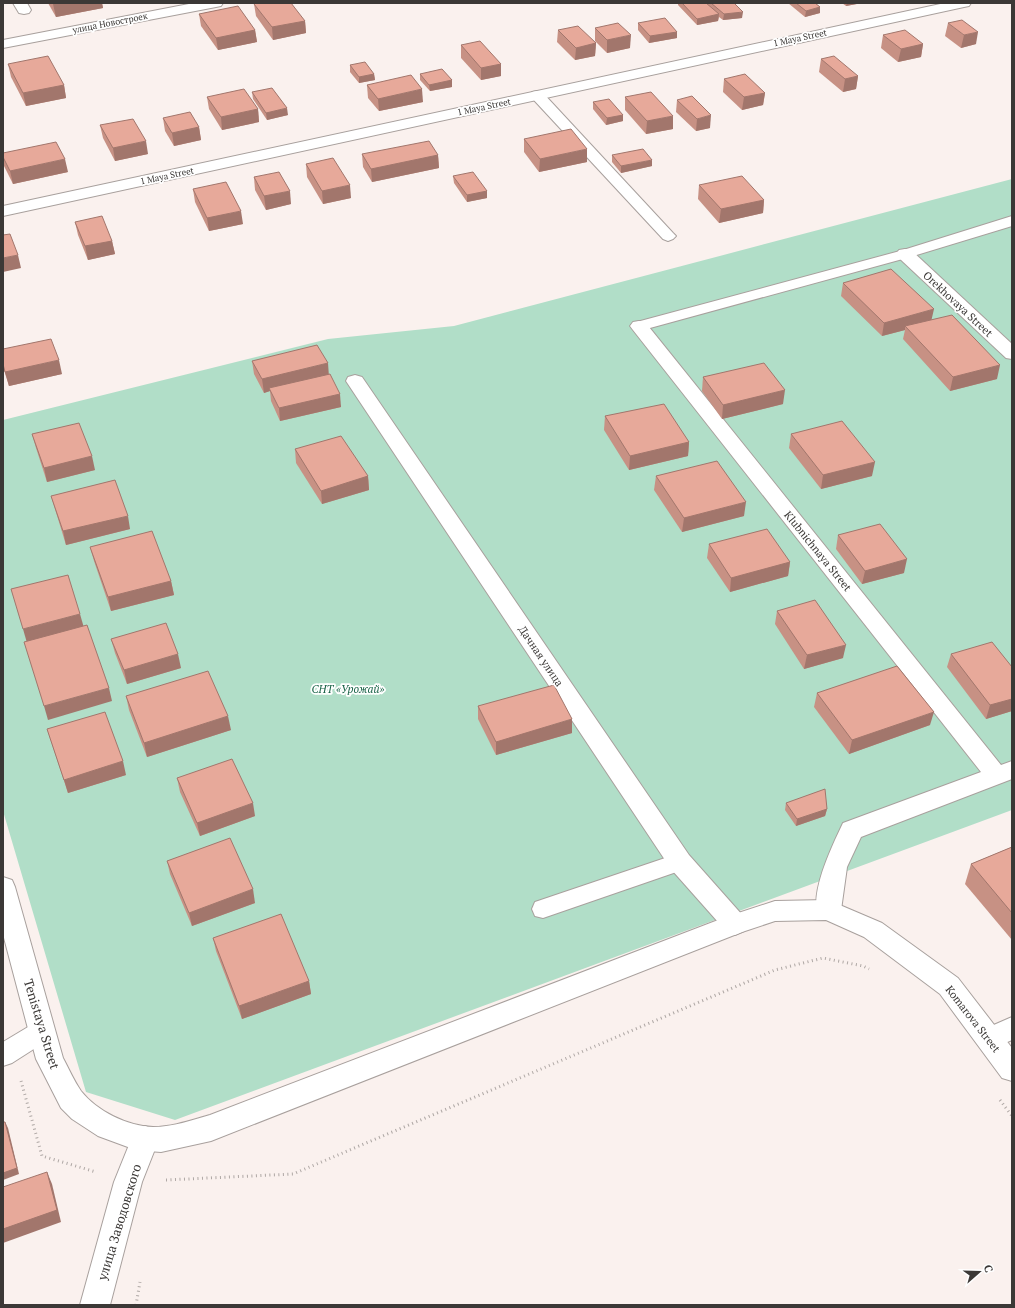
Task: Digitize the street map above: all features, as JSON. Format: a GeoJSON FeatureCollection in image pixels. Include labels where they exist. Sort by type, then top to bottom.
{"type":"FeatureCollection","features":[{"type":"Feature","properties":{"kind":"street","name":"улица Новостроек"},"geometry":{"type":"LineString","coordinates":[[3,44],[216,3]]}},
{"type":"Feature","properties":{"kind":"street","name":"1 Maya Street"},"geometry":{"type":"LineString","coordinates":[[3,211],[964,3]]}},
{"type":"Feature","properties":{"kind":"street","name":"Orekhovaya Street"},"geometry":{"type":"LineString","coordinates":[[905,254],[1012,354]]}},
{"type":"Feature","properties":{"kind":"street","name":"Klubnichnaya Street"},"geometry":{"type":"LineString","coordinates":[[639,326],[1005,773]]}},
{"type":"Feature","properties":{"kind":"street","name":"Дачная улица"},"geometry":{"type":"LineString","coordinates":[[355,381],[680,862],[735,924]]}},
{"type":"Feature","properties":{"kind":"street"},"geometry":{"type":"LineString","coordinates":[[145,1139],[186,1134],[211,1128],[735,924],[775,911],[828,910],[835,867],[852,830],[1005,773]]}},
{"type":"Feature","properties":{"kind":"street","name":"Tenistaya Street"},"geometry":{"type":"LineString","coordinates":[[3,887],[50,1058],[62,1083],[75,1103],[96,1121],[120,1132],[145,1139]]}},
{"type":"Feature","properties":{"kind":"street","name":"Komarova Street"},"geometry":{"type":"LineString","coordinates":[[828,910],[873,930],[949,986],[1012,1069]]}},
{"type":"Feature","properties":{"kind":"street","name":"улица Заводовского"},"geometry":{"type":"LineString","coordinates":[[94,1305],[128,1182],[145,1139]]}},
{"type":"Feature","properties":{"kind":"lane"},"geometry":{"type":"LineString","coordinates":[[537,95],[668,236]]}},
{"type":"Feature","properties":{"kind":"lane"},"geometry":{"type":"LineString","coordinates":[[639,326],[905,254],[1012,221]]}},
{"type":"Feature","properties":{"kind":"lane"},"geometry":{"type":"LineString","coordinates":[[543,909],[680,862]]}},
{"type":"Feature","properties":{"kind":"lane"},"geometry":{"type":"LineString","coordinates":[[989,1039],[1012,1028]]}},
{"type":"Feature","properties":{"kind":"lane"},"geometry":{"type":"LineString","coordinates":[[3,1055],[42,1031]]}},
{"type":"Feature","properties":{"kind":"path"},"geometry":{"type":"LineString","coordinates":[[128,1182],[293,1174],[776,970],[823,958],[863,966],[876,972]]}},
{"type":"Feature","properties":{"kind":"path"},"geometry":{"type":"LineString","coordinates":[[998,1097],[1012,1116]]}},
{"type":"Feature","properties":{"kind":"green space","name":"СНТ «Урожай»"},"geometry":{"type":"Polygon","coordinates":[[[1012,179],[1012,810],[175,1120],[86,1092],[3,811],[3,420],[328,339],[454,326],[1012,179]]]}},
{"type":"Feature","properties":{"kind":"building"},"geometry":{"type":"Polygon","coordinates":[[[291,3],[305,21],[272,27],[254,4],[291,3]]]}},
{"type":"Feature","properties":{"kind":"building"},"geometry":{"type":"Polygon","coordinates":[[[682,3],[706,3],[719,14],[697,19],[682,3]]]}},
{"type":"Feature","properties":{"kind":"building"},"geometry":{"type":"Polygon","coordinates":[[[711,3],[734,3],[743,12],[724,14],[711,3]]]}},
{"type":"Feature","properties":{"kind":"building"},"geometry":{"type":"Polygon","coordinates":[[[796,3],[815,3],[820,7],[806,11],[796,3]]]}},
{"type":"Feature","properties":{"kind":"building"},"geometry":{"type":"Polygon","coordinates":[[[238,6],[255,30],[216,38],[199,14],[238,6]]]}},
{"type":"Feature","properties":{"kind":"building"},"geometry":{"type":"Polygon","coordinates":[[[665,18],[677,32],[650,36],[638,23],[665,18]]]}},
{"type":"Feature","properties":{"kind":"building"},"geometry":{"type":"Polygon","coordinates":[[[962,20],[978,32],[964,35],[948,23],[962,20]]]}},
{"type":"Feature","properties":{"kind":"building"},"geometry":{"type":"Polygon","coordinates":[[[618,23],[631,35],[607,40],[595,28],[618,23]]]}},
{"type":"Feature","properties":{"kind":"building"},"geometry":{"type":"Polygon","coordinates":[[[578,26],[596,43],[576,48],[558,30],[578,26]]]}},
{"type":"Feature","properties":{"kind":"building"},"geometry":{"type":"Polygon","coordinates":[[[905,30],[923,44],[901,49],[883,35],[905,30]]]}},
{"type":"Feature","properties":{"kind":"building"},"geometry":{"type":"Polygon","coordinates":[[[480,41],[501,64],[481,68],[461,45],[480,41]]]}},
{"type":"Feature","properties":{"kind":"building"},"geometry":{"type":"Polygon","coordinates":[[[48,56],[64,85],[23,93],[8,64],[48,56]]]}},
{"type":"Feature","properties":{"kind":"building"},"geometry":{"type":"Polygon","coordinates":[[[834,56],[858,76],[845,79],[821,59],[834,56]]]}},
{"type":"Feature","properties":{"kind":"building"},"geometry":{"type":"Polygon","coordinates":[[[365,62],[374,74],[359,77],[350,65],[365,62]]]}},
{"type":"Feature","properties":{"kind":"building"},"geometry":{"type":"Polygon","coordinates":[[[442,69],[452,80],[429,85],[420,74],[442,69]]]}},
{"type":"Feature","properties":{"kind":"building"},"geometry":{"type":"Polygon","coordinates":[[[745,74],[765,93],[744,97],[724,79],[745,74]]]}},
{"type":"Feature","properties":{"kind":"building"},"geometry":{"type":"Polygon","coordinates":[[[411,75],[422,89],[378,99],[367,85],[411,75]]]}},
{"type":"Feature","properties":{"kind":"building"},"geometry":{"type":"Polygon","coordinates":[[[272,88],[287,108],[266,113],[252,92],[272,88]]]}},
{"type":"Feature","properties":{"kind":"building"},"geometry":{"type":"Polygon","coordinates":[[[244,89],[258,109],[221,117],[207,97],[244,89]]]}},
{"type":"Feature","properties":{"kind":"building"},"geometry":{"type":"Polygon","coordinates":[[[651,92],[673,116],[647,121],[625,97],[651,92]]]}},
{"type":"Feature","properties":{"kind":"building"},"geometry":{"type":"Polygon","coordinates":[[[692,96],[711,115],[697,119],[677,100],[692,96]]]}},
{"type":"Feature","properties":{"kind":"building"},"geometry":{"type":"Polygon","coordinates":[[[609,99],[623,115],[607,118],[593,102],[609,99]]]}},
{"type":"Feature","properties":{"kind":"building"},"geometry":{"type":"Polygon","coordinates":[[[190,112],[199,127],[172,133],[163,118],[190,112]]]}},
{"type":"Feature","properties":{"kind":"building"},"geometry":{"type":"Polygon","coordinates":[[[133,119],[146,141],[113,148],[100,125],[133,119]]]}},
{"type":"Feature","properties":{"kind":"building"},"geometry":{"type":"Polygon","coordinates":[[[571,129],[587,149],[540,159],[524,139],[571,129]]]}},
{"type":"Feature","properties":{"kind":"building"},"geometry":{"type":"Polygon","coordinates":[[[429,141],[438,155],[371,169],[362,154],[429,141]]]}},
{"type":"Feature","properties":{"kind":"building"},"geometry":{"type":"Polygon","coordinates":[[[56,142],[65,159],[10,171],[3,157],[3,153],[56,142]]]}},
{"type":"Feature","properties":{"kind":"building"},"geometry":{"type":"Polygon","coordinates":[[[643,149],[652,160],[621,166],[612,155],[643,149]]]}},
{"type":"Feature","properties":{"kind":"building"},"geometry":{"type":"Polygon","coordinates":[[[333,158],[350,185],[322,191],[306,164],[333,158]]]}},
{"type":"Feature","properties":{"kind":"building"},"geometry":{"type":"Polygon","coordinates":[[[279,172],[290,191],[264,196],[254,177],[279,172]]]}},
{"type":"Feature","properties":{"kind":"building"},"geometry":{"type":"Polygon","coordinates":[[[473,172],[487,191],[467,195],[453,176],[473,172]]]}},
{"type":"Feature","properties":{"kind":"building"},"geometry":{"type":"Polygon","coordinates":[[[742,176],[764,200],[721,209],[699,185],[742,176]]]}},
{"type":"Feature","properties":{"kind":"building"},"geometry":{"type":"Polygon","coordinates":[[[226,182],[241,211],[207,218],[193,189],[226,182]]]}},
{"type":"Feature","properties":{"kind":"building"},"geometry":{"type":"Polygon","coordinates":[[[102,216],[112,241],[85,246],[75,222],[102,216]]]}},
{"type":"Feature","properties":{"kind":"building"},"geometry":{"type":"Polygon","coordinates":[[[10,234],[18,255],[3,258],[3,235],[10,234]]]}},
{"type":"Feature","properties":{"kind":"building"},"geometry":{"type":"Polygon","coordinates":[[[891,269],[934,309],[884,323],[843,283],[891,269]]]}},
{"type":"Feature","properties":{"kind":"building"},"geometry":{"type":"Polygon","coordinates":[[[952,315],[1000,365],[953,377],[905,326],[952,315]]]}},
{"type":"Feature","properties":{"kind":"building"},"geometry":{"type":"Polygon","coordinates":[[[51,339],[59,360],[5,372],[3,364],[3,349],[51,339]]]}},
{"type":"Feature","properties":{"kind":"building"},"geometry":{"type":"Polygon","coordinates":[[[317,345],[328,363],[262,379],[252,361],[317,345]]]}},
{"type":"Feature","properties":{"kind":"building"},"geometry":{"type":"Polygon","coordinates":[[[764,363],[785,390],[723,405],[703,377],[764,363]]]}},
{"type":"Feature","properties":{"kind":"building"},"geometry":{"type":"Polygon","coordinates":[[[330,374],[340,394],[279,408],[269,388],[330,374]]]}},
{"type":"Feature","properties":{"kind":"building"},"geometry":{"type":"Polygon","coordinates":[[[664,404],[689,442],[630,456],[605,416],[664,404]]]}},
{"type":"Feature","properties":{"kind":"building"},"geometry":{"type":"Polygon","coordinates":[[[842,421],[875,462],[823,475],[791,434],[842,421]]]}},
{"type":"Feature","properties":{"kind":"building"},"geometry":{"type":"Polygon","coordinates":[[[79,423],[92,456],[44,468],[32,434],[79,423]]]}},
{"type":"Feature","properties":{"kind":"building"},"geometry":{"type":"Polygon","coordinates":[[[341,436],[368,476],[321,491],[295,449],[341,436]]]}},
{"type":"Feature","properties":{"kind":"building"},"geometry":{"type":"Polygon","coordinates":[[[717,461],[746,502],[684,518],[656,476],[717,461]]]}},
{"type":"Feature","properties":{"kind":"building"},"geometry":{"type":"Polygon","coordinates":[[[115,480],[128,516],[63,531],[51,496],[115,480]]]}},
{"type":"Feature","properties":{"kind":"building"},"geometry":{"type":"Polygon","coordinates":[[[880,524],[907,559],[865,571],[838,535],[880,524]]]}},
{"type":"Feature","properties":{"kind":"building"},"geometry":{"type":"Polygon","coordinates":[[[767,529],[790,562],[731,578],[709,544],[767,529]]]}},
{"type":"Feature","properties":{"kind":"building"},"geometry":{"type":"Polygon","coordinates":[[[152,531],[171,581],[108,597],[90,547],[152,531]]]}},
{"type":"Feature","properties":{"kind":"building"},"geometry":{"type":"Polygon","coordinates":[[[68,575],[80,614],[23,629],[11,589],[68,575]]]}},
{"type":"Feature","properties":{"kind":"building"},"geometry":{"type":"Polygon","coordinates":[[[815,600],[846,645],[807,655],[777,611],[815,600]]]}},
{"type":"Feature","properties":{"kind":"building"},"geometry":{"type":"Polygon","coordinates":[[[166,623],[178,654],[124,670],[111,639],[166,623]]]}},
{"type":"Feature","properties":{"kind":"building"},"geometry":{"type":"Polygon","coordinates":[[[87,625],[109,688],[44,706],[24,642],[87,625]]]}},
{"type":"Feature","properties":{"kind":"building"},"geometry":{"type":"Polygon","coordinates":[[[992,642],[1012,667],[1012,699],[990,705],[951,654],[992,642]]]}},
{"type":"Feature","properties":{"kind":"building"},"geometry":{"type":"Polygon","coordinates":[[[897,666],[934,712],[852,740],[817,693],[897,666]]]}},
{"type":"Feature","properties":{"kind":"building"},"geometry":{"type":"Polygon","coordinates":[[[208,671],[228,716],[144,743],[126,696],[208,671]]]}},
{"type":"Feature","properties":{"kind":"building"},"geometry":{"type":"Polygon","coordinates":[[[554,685],[572,719],[496,742],[478,706],[554,685]]]}},
{"type":"Feature","properties":{"kind":"building"},"geometry":{"type":"Polygon","coordinates":[[[105,712],[123,761],[64,780],[47,729],[105,712]]]}},
{"type":"Feature","properties":{"kind":"building"},"geometry":{"type":"Polygon","coordinates":[[[232,759],[253,803],[197,823],[177,778],[232,759]]]}},
{"type":"Feature","properties":{"kind":"building"},"geometry":{"type":"Polygon","coordinates":[[[825,789],[827,809],[797,819],[786,803],[825,789]]]}},
{"type":"Feature","properties":{"kind":"building"},"geometry":{"type":"Polygon","coordinates":[[[230,838],[253,889],[189,913],[167,861],[230,838]]]}},
{"type":"Feature","properties":{"kind":"building"},"geometry":{"type":"Polygon","coordinates":[[[1012,847],[1012,913],[971,864],[1012,847]]]}},
{"type":"Feature","properties":{"kind":"building"},"geometry":{"type":"Polygon","coordinates":[[[281,914],[309,981],[239,1006],[213,938],[281,914]]]}},
{"type":"Feature","properties":{"kind":"building"},"geometry":{"type":"Polygon","coordinates":[[[3,1122],[5,1122],[17,1168],[3,1173],[3,1122]]]}},
{"type":"Feature","properties":{"kind":"building"},"geometry":{"type":"Polygon","coordinates":[[[47,1172],[57,1210],[3,1229],[3,1187],[47,1172]]]}}]}
